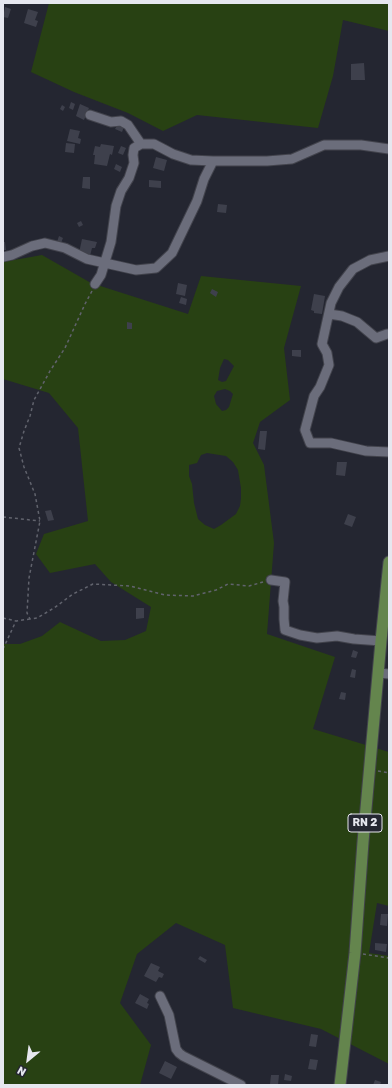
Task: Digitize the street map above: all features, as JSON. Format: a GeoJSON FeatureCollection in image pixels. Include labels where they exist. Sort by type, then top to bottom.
{"type":"FeatureCollection","features":[{"type":"Feature","properties":{"kind":"main road","name":"RN 2"},"geometry":{"type":"LineString","coordinates":[[340,1085],[355,953],[364,835],[384,674],[381,641],[389,562]]}},
{"type":"Feature","properties":{"kind":"street"},"geometry":{"type":"LineString","coordinates":[[90,115],[111,122],[121,121],[128,125],[141,144]]}},
{"type":"Feature","properties":{"kind":"street"},"geometry":{"type":"LineString","coordinates":[[95,284],[101,275],[111,242],[116,206],[121,190],[129,178],[134,163],[134,148],[141,144],[154,144],[172,154],[191,160],[213,161],[266,161],[292,159],[324,145],[361,145],[389,149]]}},
{"type":"Feature","properties":{"kind":"street"},"geometry":{"type":"LineString","coordinates":[[3,257],[12,255],[32,246],[45,243],[64,248],[87,259],[136,270],[156,268],[172,254],[213,161]]}},
{"type":"Feature","properties":{"kind":"street"},"geometry":{"type":"LineString","coordinates":[[389,256],[370,260],[353,269],[339,287],[331,303],[322,344],[329,365],[320,387],[314,396],[305,430],[310,443],[331,443],[366,451],[389,452]]}},
{"type":"Feature","properties":{"kind":"street"},"geometry":{"type":"LineString","coordinates":[[329,314],[342,316],[357,322],[376,338],[389,334]]}},
{"type":"Feature","properties":{"kind":"street"},"geometry":{"type":"LineString","coordinates":[[271,580],[285,582],[283,601],[285,630],[300,636],[317,638],[337,636],[381,641]]}},
{"type":"Feature","properties":{"kind":"street"},"geometry":{"type":"LineString","coordinates":[[160,996],[170,1015],[176,1049],[179,1053],[241,1085]]}},
{"type":"Feature","properties":{"kind":"path"},"geometry":{"type":"LineString","coordinates":[[30,619],[27,613],[29,578],[40,521],[35,494],[24,467],[19,448],[34,400],[65,348],[84,304],[95,284]]}},
{"type":"Feature","properties":{"kind":"path"},"geometry":{"type":"LineString","coordinates":[[3,517],[40,521]]}},
{"type":"Feature","properties":{"kind":"path"},"geometry":{"type":"LineString","coordinates":[[3,618],[16,621],[37,618],[54,608],[72,594],[93,584],[130,586],[165,596],[193,596],[216,590],[228,584],[249,586],[271,580]]}},
{"type":"Feature","properties":{"kind":"path"},"geometry":{"type":"LineString","coordinates":[[3,649],[16,621]]}},
{"type":"Feature","properties":{"kind":"path"},"geometry":{"type":"LineString","coordinates":[[355,953],[389,958]]}},
{"type":"Feature","properties":{"kind":"green space"},"geometry":{"type":"Polygon","coordinates":[[[49,3],[389,3],[389,31],[343,20],[333,76],[318,128],[197,115],[163,131],[128,113],[74,92],[31,72],[49,3]]]}},
{"type":"Feature","properties":{"kind":"green space"},"geometry":{"type":"Polygon","coordinates":[[[42,255],[91,283],[188,314],[201,276],[301,286],[284,348],[290,400],[260,422],[253,443],[264,465],[274,543],[267,634],[335,657],[313,729],[389,752],[389,906],[377,903],[369,953],[389,956],[389,1064],[321,1029],[233,1008],[225,945],[176,923],[137,954],[120,1003],[151,1045],[140,1085],[3,1085],[3,644],[20,644],[42,636],[60,622],[101,641],[125,640],[146,631],[151,607],[111,582],[95,564],[50,573],[36,554],[44,534],[88,521],[78,428],[49,393],[3,379],[3,262],[42,255]],[[224,359],[220,368],[218,380],[222,382],[226,381],[234,366],[228,360],[224,359]],[[225,389],[217,391],[214,396],[216,404],[222,411],[226,410],[229,407],[233,394],[225,389]],[[207,453],[201,455],[197,463],[189,465],[189,476],[192,484],[194,503],[198,519],[205,525],[214,529],[236,514],[240,506],[241,488],[238,470],[233,462],[226,456],[207,453]]]}},
{"type":"Feature","properties":{"kind":"building"},"geometry":{"type":"Polygon","coordinates":[[[5,7],[11,9],[8,18],[3,17],[5,7]]]}},
{"type":"Feature","properties":{"kind":"building"},"geometry":{"type":"Polygon","coordinates":[[[28,9],[38,12],[35,20],[38,21],[36,27],[24,23],[28,9]]]}},
{"type":"Feature","properties":{"kind":"building"},"geometry":{"type":"Polygon","coordinates":[[[364,63],[365,80],[351,80],[351,64],[364,63]]]}},
{"type":"Feature","properties":{"kind":"building"},"geometry":{"type":"Polygon","coordinates":[[[71,102],[75,104],[73,110],[69,108],[71,102]]]}},
{"type":"Feature","properties":{"kind":"building"},"geometry":{"type":"Polygon","coordinates":[[[80,104],[89,108],[84,120],[76,116],[80,104]]]}},
{"type":"Feature","properties":{"kind":"building"},"geometry":{"type":"Polygon","coordinates":[[[62,105],[65,107],[63,111],[60,109],[62,105]]]}},
{"type":"Feature","properties":{"kind":"building"},"geometry":{"type":"Polygon","coordinates":[[[118,124],[124,127],[122,132],[115,129],[118,124]]]}},
{"type":"Feature","properties":{"kind":"building"},"geometry":{"type":"Polygon","coordinates":[[[70,129],[80,131],[78,138],[81,139],[80,144],[67,141],[70,129]]]}},
{"type":"Feature","properties":{"kind":"building"},"geometry":{"type":"Polygon","coordinates":[[[66,143],[75,144],[74,153],[65,152],[66,143]]]}},
{"type":"Feature","properties":{"kind":"building"},"geometry":{"type":"Polygon","coordinates":[[[101,144],[114,146],[107,166],[94,164],[95,155],[93,155],[95,146],[100,147],[101,144]]]}},
{"type":"Feature","properties":{"kind":"building"},"geometry":{"type":"Polygon","coordinates":[[[121,146],[126,148],[123,155],[118,153],[121,146]]]}},
{"type":"Feature","properties":{"kind":"building"},"geometry":{"type":"Polygon","coordinates":[[[156,157],[167,160],[164,171],[153,168],[156,157]]]}},
{"type":"Feature","properties":{"kind":"building"},"geometry":{"type":"Polygon","coordinates":[[[116,164],[122,167],[120,172],[114,169],[116,164]]]}},
{"type":"Feature","properties":{"kind":"building"},"geometry":{"type":"Polygon","coordinates":[[[83,177],[90,177],[90,189],[82,188],[83,177]]]}},
{"type":"Feature","properties":{"kind":"building"},"geometry":{"type":"Polygon","coordinates":[[[149,180],[161,181],[161,188],[149,187],[149,180]]]}},
{"type":"Feature","properties":{"kind":"building"},"geometry":{"type":"Polygon","coordinates":[[[218,204],[227,205],[226,213],[217,212],[218,204]]]}},
{"type":"Feature","properties":{"kind":"building"},"geometry":{"type":"Polygon","coordinates":[[[81,221],[83,225],[79,227],[77,223],[81,221]]]}},
{"type":"Feature","properties":{"kind":"building"},"geometry":{"type":"Polygon","coordinates":[[[59,236],[63,238],[61,243],[57,242],[59,236]]]}},
{"type":"Feature","properties":{"kind":"building"},"geometry":{"type":"Polygon","coordinates":[[[82,239],[97,242],[95,248],[92,248],[90,256],[79,253],[82,239]]]}},
{"type":"Feature","properties":{"kind":"building"},"geometry":{"type":"Polygon","coordinates":[[[3,242],[5,242],[6,250],[3,250],[3,242]]]}},
{"type":"Feature","properties":{"kind":"building"},"geometry":{"type":"Polygon","coordinates":[[[178,283],[187,285],[185,296],[176,294],[178,283]]]}},
{"type":"Feature","properties":{"kind":"building"},"geometry":{"type":"Polygon","coordinates":[[[212,289],[218,292],[216,297],[210,293],[212,289]]]}},
{"type":"Feature","properties":{"kind":"building"},"geometry":{"type":"Polygon","coordinates":[[[314,294],[325,296],[322,314],[314,313],[314,311],[311,310],[314,294]]]}},
{"type":"Feature","properties":{"kind":"building"},"geometry":{"type":"Polygon","coordinates":[[[181,297],[187,299],[186,305],[179,303],[181,297]]]}},
{"type":"Feature","properties":{"kind":"building"},"geometry":{"type":"Polygon","coordinates":[[[127,322],[132,323],[132,329],[127,329],[127,322]]]}},
{"type":"Feature","properties":{"kind":"building"},"geometry":{"type":"Polygon","coordinates":[[[292,350],[301,350],[301,357],[292,356],[292,350]]]}},
{"type":"Feature","properties":{"kind":"building"},"geometry":{"type":"Polygon","coordinates":[[[260,431],[267,431],[265,450],[258,449],[260,431]]]}},
{"type":"Feature","properties":{"kind":"building"},"geometry":{"type":"Polygon","coordinates":[[[337,462],[347,462],[345,476],[336,475],[337,462]]]}},
{"type":"Feature","properties":{"kind":"building"},"geometry":{"type":"Polygon","coordinates":[[[51,510],[54,520],[48,521],[45,511],[51,510]]]}},
{"type":"Feature","properties":{"kind":"building"},"geometry":{"type":"Polygon","coordinates":[[[348,514],[356,517],[352,527],[344,524],[348,514]]]}},
{"type":"Feature","properties":{"kind":"building"},"geometry":{"type":"Polygon","coordinates":[[[136,608],[144,608],[144,618],[136,619],[136,608]]]}},
{"type":"Feature","properties":{"kind":"building"},"geometry":{"type":"Polygon","coordinates":[[[353,650],[358,652],[356,658],[351,657],[353,650]]]}},
{"type":"Feature","properties":{"kind":"building"},"geometry":{"type":"Polygon","coordinates":[[[352,669],[356,670],[355,678],[350,677],[352,669]]]}},
{"type":"Feature","properties":{"kind":"building"},"geometry":{"type":"Polygon","coordinates":[[[341,692],[346,693],[345,700],[339,699],[341,692]]]}},
{"type":"Feature","properties":{"kind":"building"},"geometry":{"type":"Polygon","coordinates":[[[381,914],[388,914],[387,926],[380,925],[381,914]]]}},
{"type":"Feature","properties":{"kind":"building"},"geometry":{"type":"Polygon","coordinates":[[[375,943],[387,944],[386,952],[375,950],[375,943]]]}},
{"type":"Feature","properties":{"kind":"building"},"geometry":{"type":"Polygon","coordinates":[[[200,956],[207,960],[205,963],[198,959],[200,956]]]}},
{"type":"Feature","properties":{"kind":"building"},"geometry":{"type":"Polygon","coordinates":[[[151,963],[160,967],[158,971],[164,974],[162,978],[159,977],[156,982],[144,976],[151,963]]]}},
{"type":"Feature","properties":{"kind":"building"},"geometry":{"type":"Polygon","coordinates":[[[140,994],[149,999],[147,1009],[135,1003],[140,994]]]}},
{"type":"Feature","properties":{"kind":"building"},"geometry":{"type":"Polygon","coordinates":[[[311,1034],[318,1035],[316,1047],[309,1046],[311,1034]]]}},
{"type":"Feature","properties":{"kind":"building"},"geometry":{"type":"Polygon","coordinates":[[[310,1059],[318,1060],[316,1070],[308,1069],[310,1059]]]}},
{"type":"Feature","properties":{"kind":"building"},"geometry":{"type":"Polygon","coordinates":[[[165,1061],[177,1067],[171,1079],[159,1073],[165,1061]]]}},
{"type":"Feature","properties":{"kind":"building"},"geometry":{"type":"Polygon","coordinates":[[[285,1074],[292,1076],[291,1081],[284,1080],[285,1074]]]}},
{"type":"Feature","properties":{"kind":"building"},"geometry":{"type":"Polygon","coordinates":[[[271,1075],[279,1075],[278,1085],[270,1084],[271,1075]]]}},
{"type":"Feature","properties":{"kind":"building"},"geometry":{"type":"Polygon","coordinates":[[[375,1080],[381,1082],[380,1085],[373,1085],[375,1080]]]}}]}
